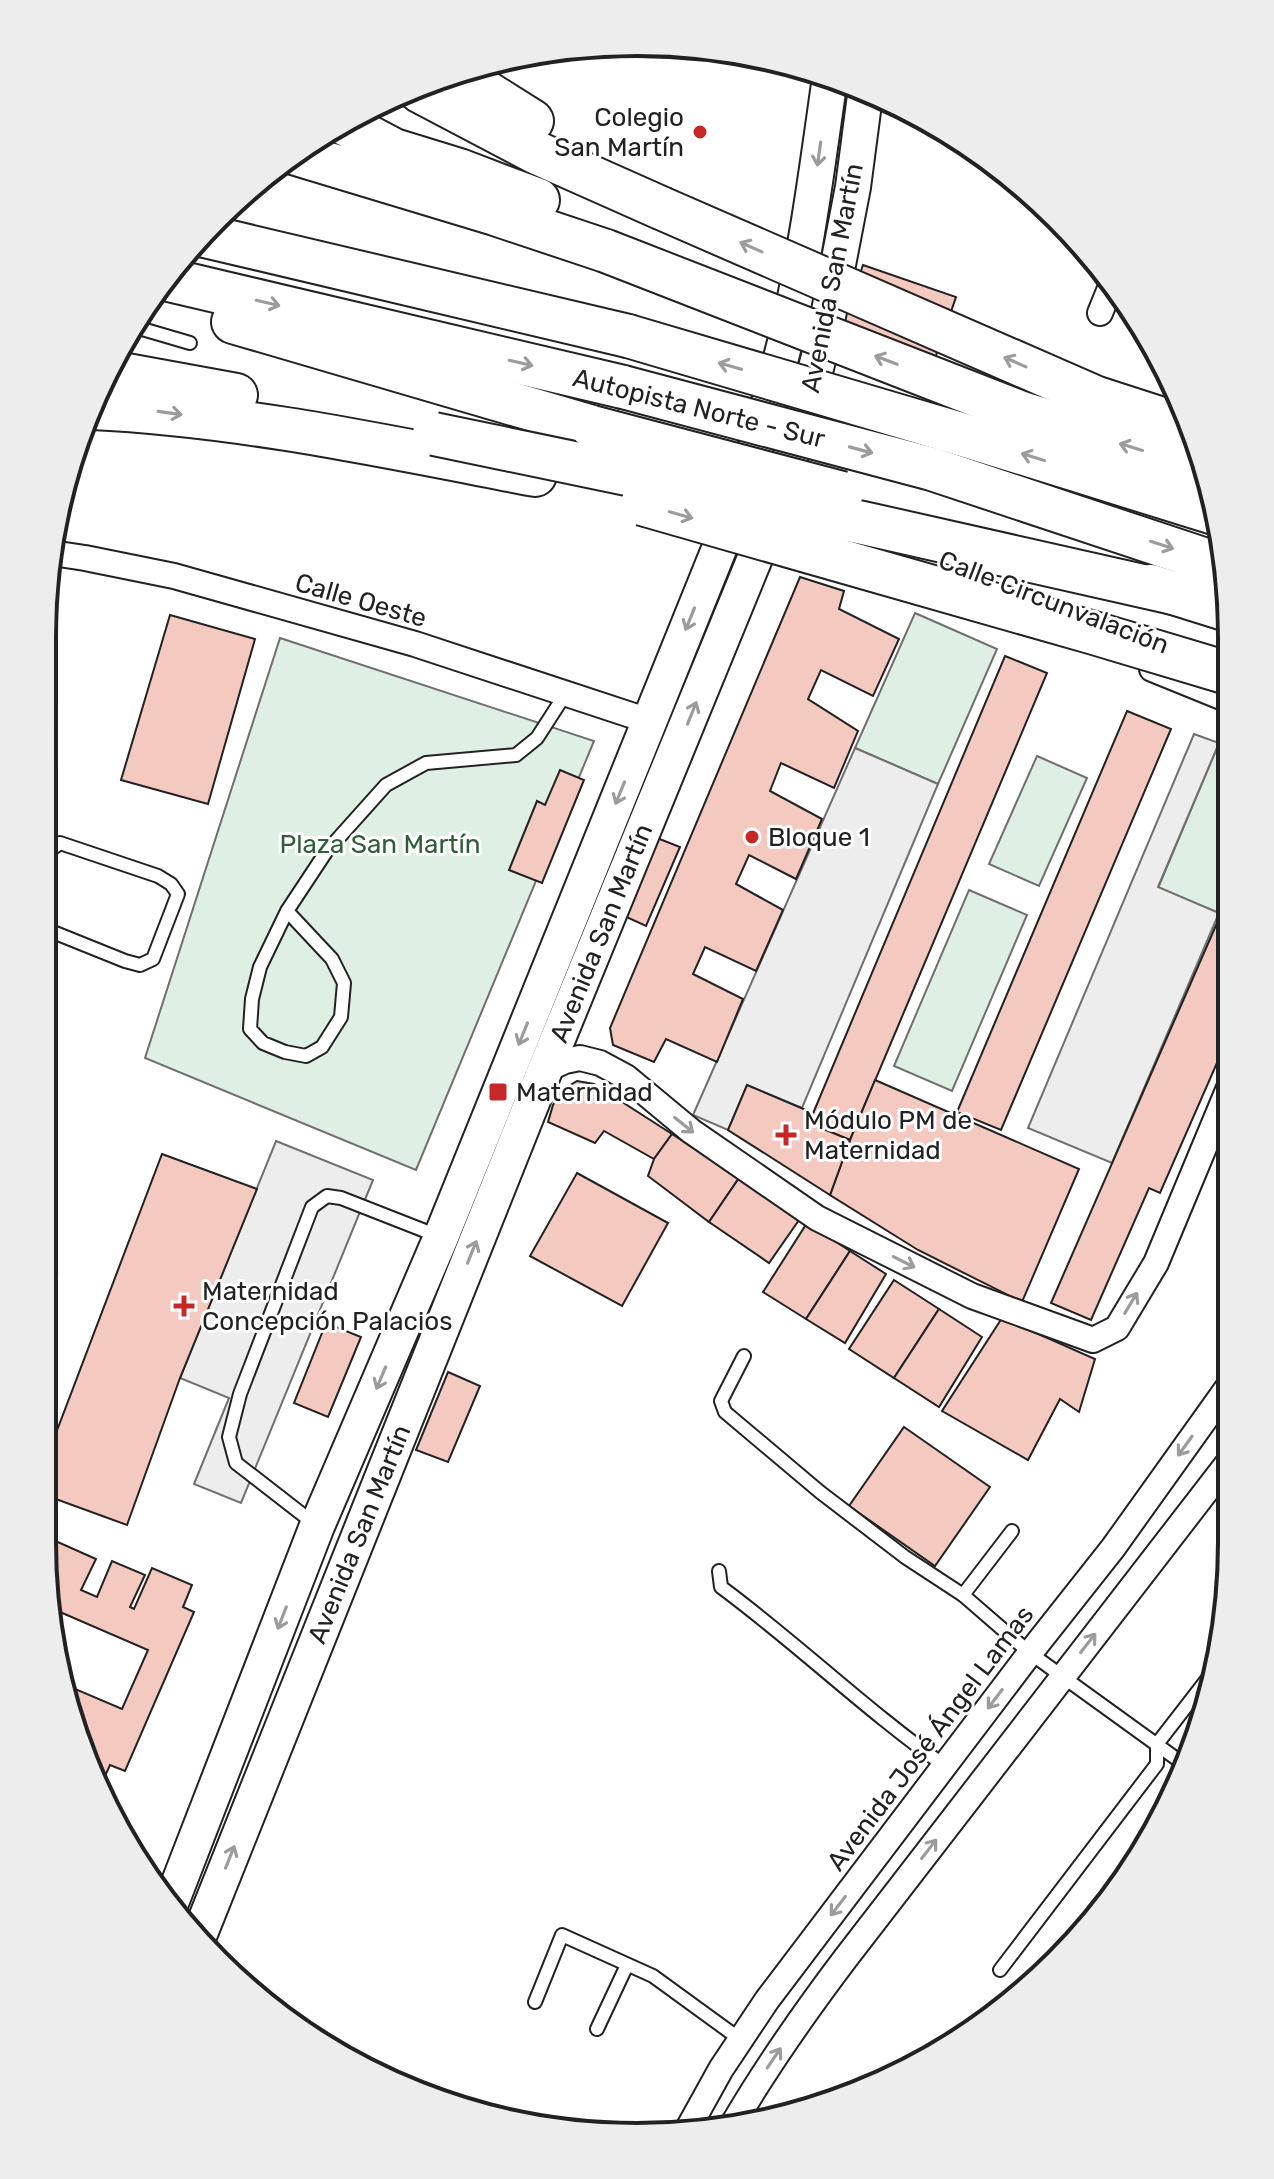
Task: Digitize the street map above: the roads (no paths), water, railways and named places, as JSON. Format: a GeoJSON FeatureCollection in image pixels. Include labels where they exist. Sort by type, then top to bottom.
{"type":"FeatureCollection","features":[{"type":"Feature","properties":{"kind":"highway"},"geometry":{"type":"LineString","coordinates":[[469,81],[559,138],[631,175],[661,208]]}},
{"type":"Feature","properties":{"kind":"highway"},"geometry":{"type":"LineString","coordinates":[[427,95],[535,152],[661,208],[1097,398],[1177,424]]}},
{"type":"Feature","properties":{"kind":"highway"},"geometry":{"type":"LineString","coordinates":[[355,129],[394,150],[544,202],[606,251]]}},
{"type":"Feature","properties":{"kind":"highway"},"geometry":{"type":"LineString","coordinates":[[309,158],[606,251],[1022,413],[1192,466]]}},
{"type":"Feature","properties":{"kind":"highway","name":"Autopista Norte - Sur"},"geometry":{"type":"LineString","coordinates":[[215,238],[628,336],[1204,510]]}},
{"type":"Feature","properties":{"kind":"highway","name":"Autopista Norte - Sur"},"geometry":{"type":"LineString","coordinates":[[177,282],[623,387],[932,469],[1213,562]]}},
{"type":"Feature","properties":{"kind":"highway"},"geometry":{"type":"LineString","coordinates":[[162,303],[592,427],[872,500],[1217,607]]}},
{"type":"Feature","properties":{"kind":"highway"},"geometry":{"type":"LineString","coordinates":[[119,374],[338,414],[863,523],[1178,594]]}},
{"type":"Feature","properties":{"kind":"highway"},"geometry":{"type":"LineString","coordinates":[[103,409],[156,411],[335,437],[552,479]]}},
{"type":"Feature","properties":{"kind":"highway"},"geometry":{"type":"LineString","coordinates":[[434,434],[459,451],[1218,670]]}},
{"type":"Feature","properties":{"kind":"main road","name":"Avenida San Martín"},"geometry":{"type":"LineString","coordinates":[[174,1894],[317,1526],[441,1237],[734,512],[769,404],[788,329],[803,255],[828,89]]}},
{"type":"Feature","properties":{"kind":"main road","name":"Avenida San Martín"},"geometry":{"type":"LineString","coordinates":[[198,1923],[769,524],[804,414],[824,337],[853,187],[864,102]]}},
{"type":"Feature","properties":{"kind":"street"},"geometry":{"type":"LineString","coordinates":[[1100,313],[1107,296]]}},
{"type":"Feature","properties":{"kind":"street","name":"Calle Circunvalación"},"geometry":{"type":"LineString","coordinates":[[769,524],[781,538],[1000,606],[1218,696]]}},
{"type":"Feature","properties":{"kind":"street","name":"Calle Oeste"},"geometry":{"type":"LineString","coordinates":[[62,555],[174,576],[415,644],[649,721]]}},
{"type":"Feature","properties":{"kind":"street"},"geometry":{"type":"LineString","coordinates":[[545,1070],[580,1058],[600,1063],[626,1077],[691,1131],[817,1218],[972,1296],[1093,1340],[1117,1328],[1156,1263],[1218,1114]]}},
{"type":"Feature","properties":{"kind":"street","name":"Avenida José Ángel Lamas"},"geometry":{"type":"LineString","coordinates":[[693,2120],[741,2040],[814,1936],[1113,1548],[1218,1401]]}},
{"type":"Feature","properties":{"kind":"street"},"geometry":{"type":"LineString","coordinates":[[739,2114],[817,1996],[1218,1476]]}},
{"type":"Feature","properties":{"kind":"lane"},"geometry":{"type":"LineString","coordinates":[[144,330],[190,343]]}},
{"type":"Feature","properties":{"kind":"lane"},"geometry":{"type":"LineString","coordinates":[[287,911],[332,959],[344,983],[341,1017],[322,1047],[306,1056],[263,1043],[250,1029],[252,999],[260,967],[287,911],[326,852],[386,785],[426,763],[516,755],[537,738],[566,693]]}},
{"type":"Feature","properties":{"kind":"lane"},"geometry":{"type":"LineString","coordinates":[[56,846],[60,843],[158,876],[171,884],[178,894],[153,959],[140,965],[56,933]]}},
{"type":"Feature","properties":{"kind":"lane"},"geometry":{"type":"LineString","coordinates":[[317,1526],[236,1463],[229,1437],[240,1394],[312,1207],[327,1196],[341,1198],[441,1237]]}},
{"type":"Feature","properties":{"kind":"lane"},"geometry":{"type":"LineString","coordinates":[[744,1356],[721,1401],[725,1412],[820,1492],[892,1547],[963,1595],[1062,1677],[1176,1758]]}},
{"type":"Feature","properties":{"kind":"lane"},"geometry":{"type":"LineString","coordinates":[[963,1595],[1012,1531]]}},
{"type":"Feature","properties":{"kind":"lane"},"geometry":{"type":"LineString","coordinates":[[719,1571],[721,1587],[765,1620],[905,1738],[945,1766]]}},
{"type":"Feature","properties":{"kind":"lane"},"geometry":{"type":"LineString","coordinates":[[1000,1970],[1157,1764],[1157,1744],[1198,1691]]}},
{"type":"Feature","properties":{"kind":"lane"},"geometry":{"type":"LineString","coordinates":[[535,2002],[562,1935],[653,1976],[741,2040]]}},
{"type":"Feature","properties":{"kind":"lane"},"geometry":{"type":"LineString","coordinates":[[597,2029],[627,1965]]}},
{"type":"Feature","properties":{"kind":"place","name":"Colegio San Martín"},"geometry":{"type":"Point","coordinates":[700,132]}},
{"type":"Feature","properties":{"kind":"place","name":"Bloque 1"},"geometry":{"type":"Point","coordinates":[752,837]}},
{"type":"Feature","properties":{"kind":"place","name":"Maternidad"},"geometry":{"type":"Point","coordinates":[498,1092]}},
{"type":"Feature","properties":{"kind":"place","name":"Módulo PM de Maternidad"},"geometry":{"type":"Point","coordinates":[786,1135]}},
{"type":"Feature","properties":{"kind":"place","name":"Maternidad Concepción Palacios"},"geometry":{"type":"Point","coordinates":[184,1306]}},
{"type":"Feature","properties":{"kind":"park label","name":"Plaza San Martín"},"geometry":{"type":"Point","coordinates":[380,844]}}]}
